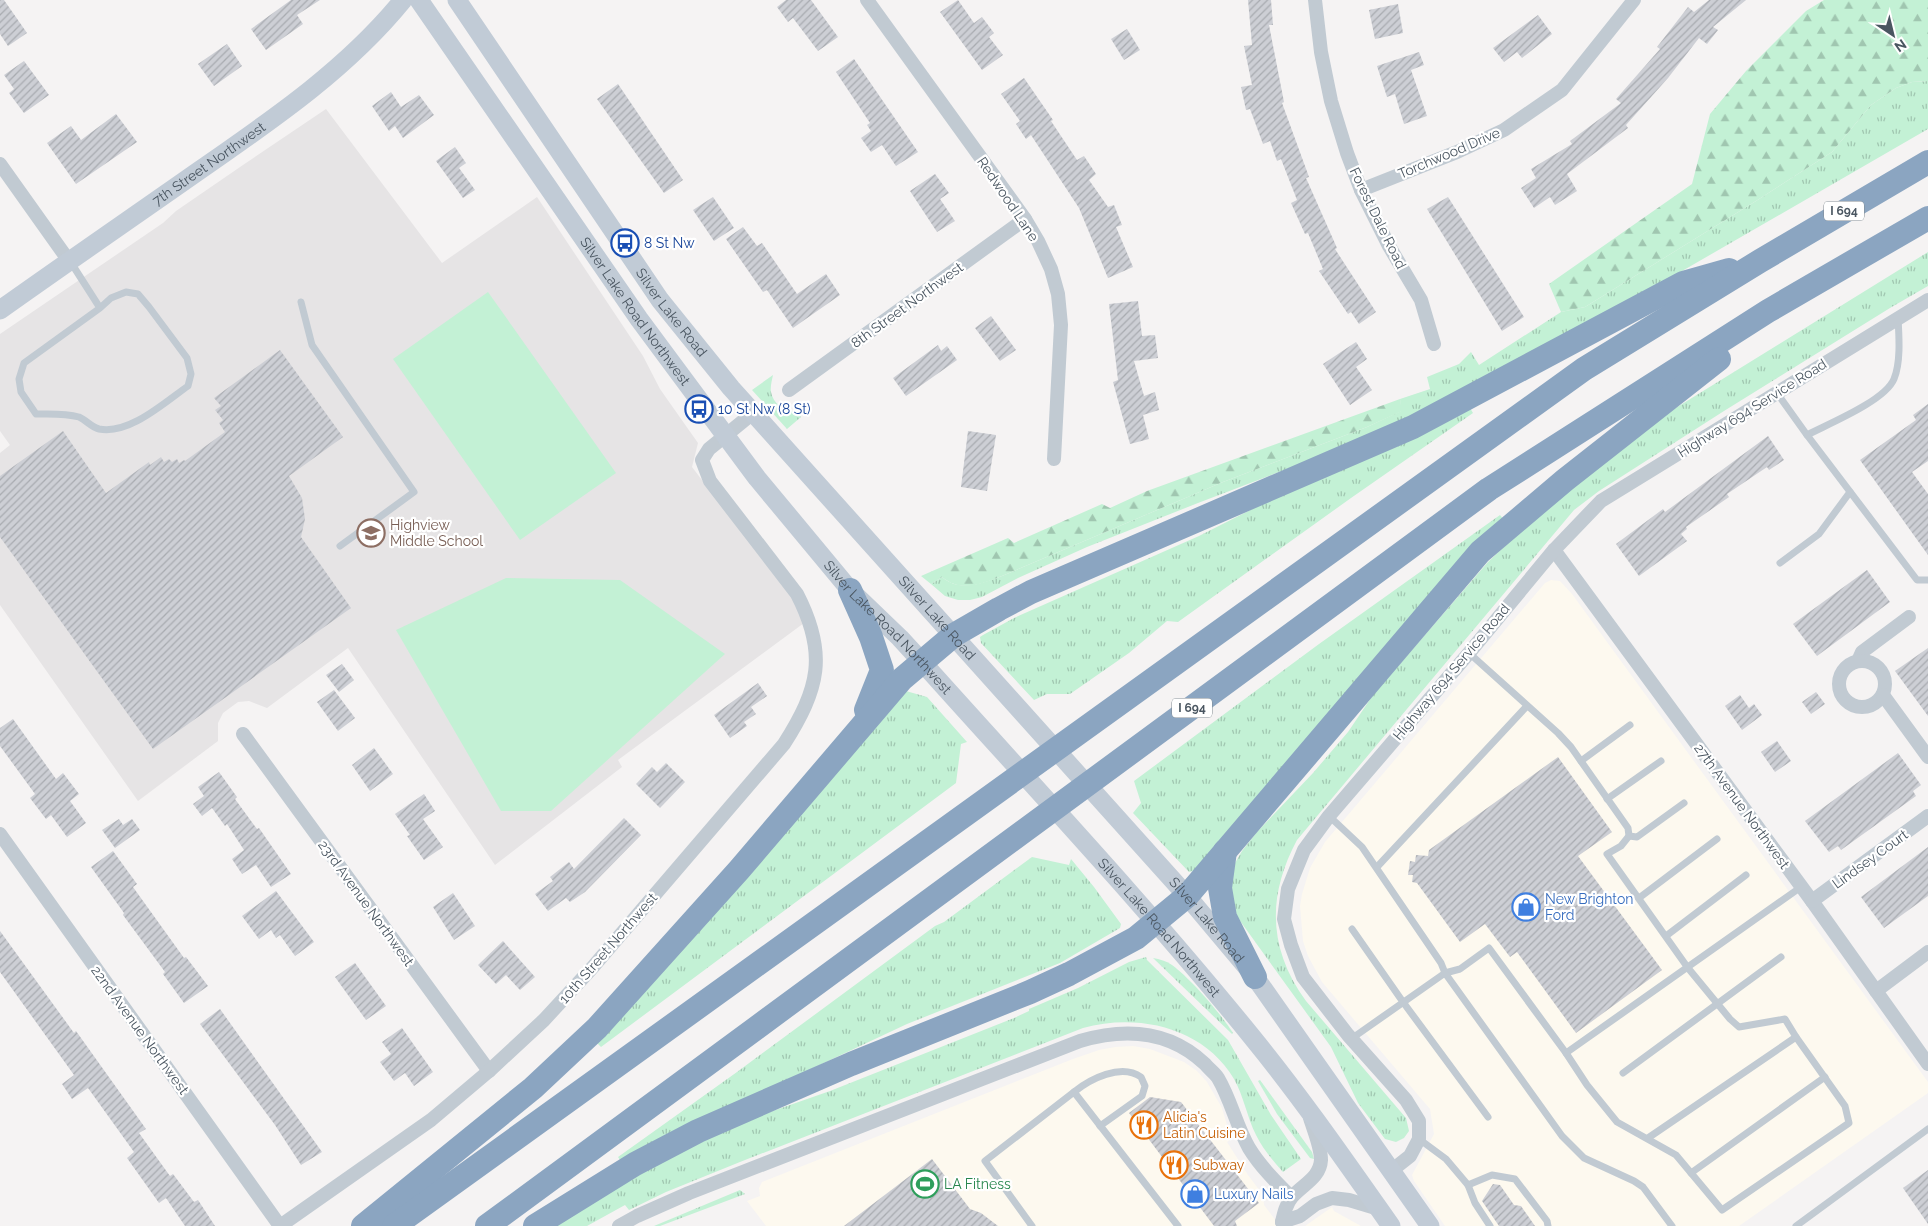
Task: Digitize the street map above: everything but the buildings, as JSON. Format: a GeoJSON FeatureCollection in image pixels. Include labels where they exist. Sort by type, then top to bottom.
{"type":"FeatureCollection","features":[{"type":"Feature","properties":{"kind":"highway","name":"I 694"},"geometry":{"type":"LineString","coordinates":[[394,1226],[1584,369],[1760,261],[1928,162]]}},
{"type":"Feature","properties":{"kind":"highway","name":"I 694"},"geometry":{"type":"LineString","coordinates":[[487,1226],[1489,489],[1768,311],[1923,221]]}},
{"type":"Feature","properties":{"kind":"highway"},"geometry":{"type":"LineString","coordinates":[[535,1226],[635,1164],[675,1142],[723,1119],[851,1064],[1050,983],[1136,938],[1187,896],[1464,568],[1497,536],[1723,356],[1923,221]]}},
{"type":"Feature","properties":{"kind":"highway"},"geometry":{"type":"LineString","coordinates":[[363,1226],[533,1088],[597,1028],[739,870],[902,679],[954,635],[1023,596],[1437,416],[1683,283],[1760,261]]}},
{"type":"Feature","properties":{"kind":"highway"},"geometry":{"type":"LineString","coordinates":[[850,590],[871,637],[882,670],[859,728]]}},
{"type":"Feature","properties":{"kind":"highway"},"geometry":{"type":"LineString","coordinates":[[1225,851],[1220,888],[1226,917],[1255,978]]}},
{"type":"Feature","properties":{"kind":"main road","name":"7th Street Northwest"},"geometry":{"type":"LineString","coordinates":[[0,310],[266,124],[339,66],[378,29],[403,0]]}},
{"type":"Feature","properties":{"kind":"main road","name":"Silver Lake Road Northwest"},"geometry":{"type":"LineString","coordinates":[[419,0],[640,319],[757,478],[850,590],[900,638],[1100,858],[1156,923],[1253,1038],[1390,1226]]}},
{"type":"Feature","properties":{"kind":"main road","name":"Silver Lake Road"},"geometry":{"type":"LineString","coordinates":[[457,0],[660,300],[753,413],[1187,896],[1255,978],[1430,1226]]}},
{"type":"Feature","properties":{"kind":"street","name":"Redwood Lane"},"geometry":{"type":"LineString","coordinates":[[867,0],[1025,219],[1038,240],[1051,269],[1058,294],[1062,325],[1054,459]]}},
{"type":"Feature","properties":{"kind":"street","name":"Forest Dale Road"},"geometry":{"type":"LineString","coordinates":[[1315,0],[1321,52],[1331,101],[1346,153],[1361,190],[1389,246],[1421,300],[1434,344]]}},
{"type":"Feature","properties":{"kind":"street","name":"Torchwood Drive"},"geometry":{"type":"LineString","coordinates":[[1361,190],[1457,152],[1511,125],[1562,90],[1634,0]]}},
{"type":"Feature","properties":{"kind":"street"},"geometry":{"type":"LineString","coordinates":[[0,164],[70,261]]}},
{"type":"Feature","properties":{"kind":"street","name":"8th Street Northwest"},"geometry":{"type":"LineString","coordinates":[[789,390],[1025,219]]}},
{"type":"Feature","properties":{"kind":"street","name":"Highway 694 Service Road"},"geometry":{"type":"LineString","coordinates":[[1420,1139],[1419,1121],[1406,1100],[1352,1039],[1303,977],[1284,919],[1288,890],[1304,850],[1330,816],[1554,550],[1601,502],[1928,300]]}},
{"type":"Feature","properties":{"kind":"street"},"geometry":{"type":"LineString","coordinates":[[725,435],[753,413]]}},
{"type":"Feature","properties":{"kind":"street","name":"10th Street Northwest"},"geometry":{"type":"LineString","coordinates":[[280,1226],[430,1120],[489,1071],[544,1020],[592,968],[784,744],[801,718],[809,701],[814,683],[817,658],[815,639],[808,615],[798,594],[710,481],[704,469],[702,460],[709,449],[725,435]]}},
{"type":"Feature","properties":{"kind":"street","name":"27th Avenue Northwest"},"geometry":{"type":"LineString","coordinates":[[1554,550],[1802,887],[1928,1064]]}},
{"type":"Feature","properties":{"kind":"street"},"geometry":{"type":"LineString","coordinates":[[1858,661],[1862,652],[1909,617]]}},
{"type":"Feature","properties":{"kind":"street"},"geometry":{"type":"LineString","coordinates":[[1858,661],[1865,661],[1878,667],[1885,680],[1883,695],[1878,701],[1864,707],[1849,703],[1843,697],[1839,683],[1845,668],[1858,661]]}},
{"type":"Feature","properties":{"kind":"street"},"geometry":{"type":"LineString","coordinates":[[1883,695],[1928,757]]}},
{"type":"Feature","properties":{"kind":"street","name":"23rd Avenue Northwest"},"geometry":{"type":"LineString","coordinates":[[243,734],[489,1071]]}},
{"type":"Feature","properties":{"kind":"street","name":"Lindsey Court"},"geometry":{"type":"LineString","coordinates":[[1812,901],[1928,816]]}},
{"type":"Feature","properties":{"kind":"street","name":"22nd Avenue Northwest"},"geometry":{"type":"LineString","coordinates":[[0,834],[280,1226]]}},
{"type":"Feature","properties":{"kind":"street"},"geometry":{"type":"LineString","coordinates":[[1876,991],[1928,952]]}},
{"type":"Feature","properties":{"kind":"street"},"geometry":{"type":"LineString","coordinates":[[620,1226],[637,1216],[689,1193],[1080,1042],[1104,1034],[1122,1033],[1142,1034],[1159,1038],[1185,1048],[1199,1058],[1217,1076],[1230,1100],[1238,1126],[1250,1150],[1274,1180],[1291,1197]]}},
{"type":"Feature","properties":{"kind":"street"},"geometry":{"type":"LineString","coordinates":[[1280,1224],[1291,1197],[1316,1175],[1320,1166],[1321,1159],[1308,1112]]}},
{"type":"Feature","properties":{"kind":"street"},"geometry":{"type":"LineString","coordinates":[[1391,1171],[1410,1156],[1420,1139]]}},
{"type":"Feature","properties":{"kind":"street"},"geometry":{"type":"LineString","coordinates":[[1280,1224],[1300,1216],[1316,1204],[1332,1198],[1349,1200],[1379,1209]]}},
{"type":"Feature","properties":{"kind":"lane"},"geometry":{"type":"LineString","coordinates":[[70,261],[100,308]]}},
{"type":"Feature","properties":{"kind":"lane"},"geometry":{"type":"LineString","coordinates":[[126,292],[138,294],[187,358],[191,374],[188,386],[136,423],[109,430],[96,428],[79,418],[59,414],[36,414],[21,392],[19,379],[24,363],[100,308],[111,298],[126,292]]}},
{"type":"Feature","properties":{"kind":"lane"},"geometry":{"type":"LineString","coordinates":[[301,302],[312,345],[414,492],[340,546]]}},
{"type":"Feature","properties":{"kind":"lane"},"geometry":{"type":"LineString","coordinates":[[1807,435],[1880,397],[1894,380],[1899,348],[1898,318]]}},
{"type":"Feature","properties":{"kind":"lane"},"geometry":{"type":"LineString","coordinates":[[1777,392],[1807,435],[1917,580],[1928,580]]}},
{"type":"Feature","properties":{"kind":"lane"},"geometry":{"type":"LineString","coordinates":[[1780,563],[1819,534],[1850,492]]}},
{"type":"Feature","properties":{"kind":"lane"},"geometry":{"type":"LineString","coordinates":[[1352,1039],[1445,973],[1460,969],[1489,948],[1566,1053],[1587,1085],[1617,1122],[1676,1155],[1722,1210],[1849,1123],[1845,1106],[1796,1037],[1785,1018],[1739,1027],[1730,1020],[1688,968],[1607,854],[1620,846],[1629,836],[1628,828],[1581,761],[1558,733],[1469,653]]}},
{"type":"Feature","properties":{"kind":"lane"},"geometry":{"type":"LineString","coordinates":[[1377,867],[1527,706]]}},
{"type":"Feature","properties":{"kind":"lane"},"geometry":{"type":"LineString","coordinates":[[1581,761],[1630,725]]}},
{"type":"Feature","properties":{"kind":"lane"},"geometry":{"type":"LineString","coordinates":[[1607,799],[1661,761]]}},
{"type":"Feature","properties":{"kind":"lane"},"geometry":{"type":"LineString","coordinates":[[1629,836],[1637,837],[1684,802]]}},
{"type":"Feature","properties":{"kind":"lane"},"geometry":{"type":"LineString","coordinates":[[1330,816],[1362,847],[1377,867],[1441,962],[1445,973],[1562,1136],[1584,1158],[1643,1187],[1672,1226]]}},
{"type":"Feature","properties":{"kind":"lane"},"geometry":{"type":"LineString","coordinates":[[1638,898],[1717,839]]}},
{"type":"Feature","properties":{"kind":"lane"},"geometry":{"type":"LineString","coordinates":[[1666,936],[1746,875]]}},
{"type":"Feature","properties":{"kind":"lane"},"geometry":{"type":"LineString","coordinates":[[1566,1053],[1802,887]]}},
{"type":"Feature","properties":{"kind":"lane"},"geometry":{"type":"LineString","coordinates":[[1352,929],[1488,1117]]}},
{"type":"Feature","properties":{"kind":"lane"},"geometry":{"type":"LineString","coordinates":[[1623,1073],[1782,957]]}},
{"type":"Feature","properties":{"kind":"lane"},"geometry":{"type":"LineString","coordinates":[[1648,1138],[1796,1037]]}},
{"type":"Feature","properties":{"kind":"lane"},"geometry":{"type":"LineString","coordinates":[[1032,1226],[984,1161],[1088,1081],[1124,1072],[1141,1077],[1145,1086],[1142,1096],[1100,1126]]}},
{"type":"Feature","properties":{"kind":"lane"},"geometry":{"type":"LineString","coordinates":[[1691,1173],[1825,1077]]}},
{"type":"Feature","properties":{"kind":"lane"},"geometry":{"type":"LineString","coordinates":[[1074,1092],[1178,1226]]}},
{"type":"Feature","properties":{"kind":"lane"},"geometry":{"type":"LineString","coordinates":[[1796,1226],[1928,1130]]}},
{"type":"Feature","properties":{"kind":"lane"},"geometry":{"type":"LineString","coordinates":[[1420,1139],[1446,1159],[1468,1185],[1475,1203],[1490,1226]]}},
{"type":"Feature","properties":{"kind":"lane"},"geometry":{"type":"LineString","coordinates":[[1468,1185],[1492,1175],[1515,1179],[1547,1221],[1548,1226]]}},
{"type":"Feature","properties":{"kind":"shaded area","name":"Highview Middle School"},"geometry":{"type":"Polygon","coordinates":[[[326,109],[442,263],[537,197],[643,356],[660,389],[698,443],[692,467],[792,598],[804,623],[618,760],[622,767],[495,865],[348,648],[267,708],[249,701],[238,702],[223,713],[218,723],[218,741],[138,801],[0,605],[0,453],[10,445],[0,431],[0,334],[326,109]]]}},
{"type":"Feature","properties":{"kind":"shaded area"},"geometry":{"type":"Polygon","coordinates":[[[1551,580],[1560,581],[1572,594],[1928,1082],[1928,1093],[1739,1226],[1445,1226],[1414,1181],[1412,1175],[1434,1134],[1430,1109],[1322,982],[1308,956],[1303,941],[1300,906],[1302,894],[1310,868],[1325,842],[1545,583],[1551,580]]]}},
{"type":"Feature","properties":{"kind":"shaded area"},"geometry":{"type":"Polygon","coordinates":[[[1133,1046],[1150,1049],[1184,1062],[1197,1071],[1207,1082],[1222,1108],[1231,1139],[1227,1142],[1263,1195],[1264,1205],[1280,1226],[766,1226],[747,1201],[760,1196],[759,1188],[762,1182],[1073,1059],[1099,1050],[1133,1046]]]}},
{"type":"Feature","properties":{"kind":"shaded area"},"geometry":{"type":"Polygon","coordinates":[[[1332,1207],[1334,1211],[1361,1226],[1305,1226],[1332,1207]]]}},
{"type":"Feature","properties":{"kind":"green space"},"geometry":{"type":"Polygon","coordinates":[[[1824,0],[1928,0],[1928,81],[1912,82],[1896,88],[1871,105],[1832,152],[1585,307],[1561,312],[1549,284],[1692,184],[1710,114],[1746,71],[1806,11],[1824,0]]]}},
{"type":"Feature","properties":{"kind":"green space"},"geometry":{"type":"Polygon","coordinates":[[[1928,81],[1928,129],[1670,278],[1399,426],[1087,547],[1018,578],[982,597],[958,600],[945,596],[931,584],[942,577],[956,585],[964,586],[979,584],[1002,576],[1223,482],[1367,427],[1401,411],[1400,399],[1430,389],[1427,377],[1459,364],[1471,352],[1479,365],[1561,312],[1585,307],[1832,152],[1871,105],[1896,88],[1912,82],[1928,81]]]}},
{"type":"Feature","properties":{"kind":"green space"},"geometry":{"type":"Polygon","coordinates":[[[1928,252],[1928,286],[1724,411],[1599,491],[1574,510],[1297,840],[1280,881],[1277,902],[1276,922],[1284,962],[1306,1001],[1406,1118],[1409,1131],[1404,1138],[1396,1142],[1385,1139],[1358,1103],[1331,1047],[1238,918],[1230,892],[1235,863],[1242,851],[1348,732],[1373,695],[1488,562],[1561,493],[1674,409],[1928,252]]]}},
{"type":"Feature","properties":{"kind":"green space"},"geometry":{"type":"Polygon","coordinates":[[[488,292],[616,473],[520,540],[393,359],[488,292]]]}},
{"type":"Feature","properties":{"kind":"green space"},"geometry":{"type":"Polygon","coordinates":[[[773,375],[771,390],[774,400],[784,409],[796,411],[801,417],[787,429],[752,390],[773,375]]]}},
{"type":"Feature","properties":{"kind":"green space"},"geometry":{"type":"Polygon","coordinates":[[[1400,399],[1402,411],[1367,427],[1223,482],[994,579],[964,586],[956,585],[942,577],[931,584],[921,576],[1008,538],[1014,543],[1102,504],[1110,508],[1147,491],[1400,399]]]}},
{"type":"Feature","properties":{"kind":"green space"},"geometry":{"type":"Polygon","coordinates":[[[1470,408],[1473,413],[1178,622],[1167,621],[1129,653],[1070,694],[1047,694],[1034,700],[981,643],[980,637],[1014,618],[1199,536],[1280,495],[1470,408]]]}},
{"type":"Feature","properties":{"kind":"green space"},"geometry":{"type":"Polygon","coordinates":[[[1500,515],[1505,521],[1197,870],[1189,872],[1133,813],[1141,803],[1134,781],[1319,644],[1500,515]]]}},
{"type":"Feature","properties":{"kind":"green space"},"geometry":{"type":"Polygon","coordinates":[[[506,578],[620,580],[725,654],[551,811],[501,811],[396,630],[506,578]]]}},
{"type":"Feature","properties":{"kind":"green space"},"geometry":{"type":"Polygon","coordinates":[[[906,691],[927,697],[967,742],[961,744],[956,783],[601,1047],[595,1041],[906,691]]]}},
{"type":"Feature","properties":{"kind":"green space"},"geometry":{"type":"Polygon","coordinates":[[[1032,857],[1069,865],[1071,859],[1121,924],[1120,928],[1060,963],[907,1024],[758,1094],[622,1163],[618,1157],[1032,857]]]}},
{"type":"Feature","properties":{"kind":"green space"},"geometry":{"type":"Polygon","coordinates":[[[1146,957],[1228,1040],[1271,1115],[1301,1159],[1283,1172],[1268,1155],[1256,1135],[1234,1079],[1221,1061],[1205,1047],[1187,1036],[1167,1028],[1125,1022],[1083,1028],[740,1162],[666,1192],[629,1210],[625,1205],[587,1226],[556,1226],[638,1171],[738,1123],[830,1091],[1014,1018],[1029,1011],[1029,1009],[1078,988],[1129,962],[1146,957]]]}},
{"type":"Feature","properties":{"kind":"green space"},"geometry":{"type":"Polygon","coordinates":[[[1153,958],[1170,964],[1187,978],[1233,1033],[1232,1034],[1153,958]]]}},
{"type":"Feature","properties":{"kind":"green space"},"geometry":{"type":"Polygon","coordinates":[[[1260,1080],[1312,1152],[1314,1159],[1310,1158],[1277,1114],[1258,1081],[1260,1080]]]}},
{"type":"Feature","properties":{"kind":"green space"},"geometry":{"type":"Polygon","coordinates":[[[740,1190],[745,1194],[660,1226],[654,1226],[740,1190]]]}},
{"type":"Feature","properties":{"kind":"place","name":"8 St Nw"},"geometry":{"type":"Point","coordinates":[625,243]}},
{"type":"Feature","properties":{"kind":"place","name":"10 St Nw (8 St)"},"geometry":{"type":"Point","coordinates":[699,409]}},
{"type":"Feature","properties":{"kind":"place","name":"Highview Middle School"},"geometry":{"type":"Point","coordinates":[371,533]}},
{"type":"Feature","properties":{"kind":"place","name":"New Brighton Ford"},"geometry":{"type":"Point","coordinates":[1526,907]}},
{"type":"Feature","properties":{"kind":"place","name":"Alicia's Latin Cuisine"},"geometry":{"type":"Point","coordinates":[1144,1125]}},
{"type":"Feature","properties":{"kind":"place","name":"Subway"},"geometry":{"type":"Point","coordinates":[1174,1165]}},
{"type":"Feature","properties":{"kind":"place","name":"LA Fitness"},"geometry":{"type":"Point","coordinates":[925,1184]}},
{"type":"Feature","properties":{"kind":"place","name":"Luxury Nails"},"geometry":{"type":"Point","coordinates":[1195,1194]}}]}
